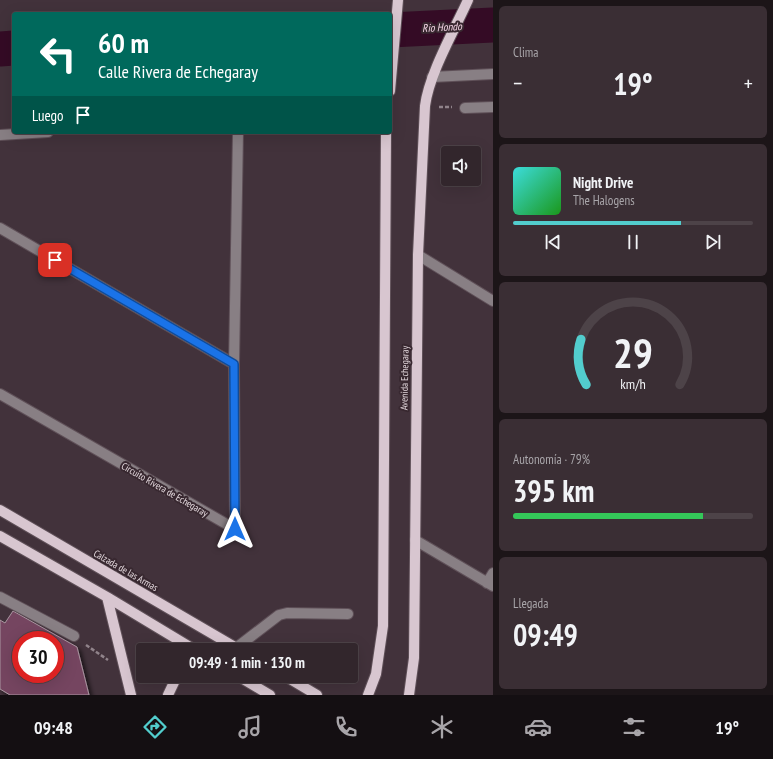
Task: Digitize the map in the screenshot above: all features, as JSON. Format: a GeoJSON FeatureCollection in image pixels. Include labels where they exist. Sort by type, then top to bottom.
{"type":"FeatureCollection","features":[{"type":"Feature","properties":{"kind":"main road"},"geometry":{"type":"LineString","coordinates":[[392,80],[398,0]]}},
{"type":"Feature","properties":{"kind":"main road","name":"Avenida Echegaray"},"geometry":{"type":"LineString","coordinates":[[409,695],[414,658],[418,255],[425,106],[427,92],[432,77],[468,0]]}},
{"type":"Feature","properties":{"kind":"main road","name":"Avenida Echegaray"},"geometry":{"type":"LineString","coordinates":[[368,695],[376,674],[383,626],[386,134]]}},
{"type":"Feature","properties":{"kind":"main road","name":"Calzada de las Armas"},"geometry":{"type":"LineString","coordinates":[[0,510],[228,643]]}},
{"type":"Feature","properties":{"kind":"main road"},"geometry":{"type":"LineString","coordinates":[[0,536],[108,597],[184,643]]}},
{"type":"Feature","properties":{"kind":"main road"},"geometry":{"type":"LineString","coordinates":[[108,597],[131,695]]}},
{"type":"Feature","properties":{"kind":"main road"},"geometry":{"type":"LineString","coordinates":[[168,695],[174,683]]}},
{"type":"Feature","properties":{"kind":"main road"},"geometry":{"type":"LineString","coordinates":[[250,683],[270,695]]}},
{"type":"Feature","properties":{"kind":"main road"},"geometry":{"type":"LineString","coordinates":[[297,683],[317,695]]}},
{"type":"Feature","properties":{"kind":"street"},"geometry":{"type":"LineString","coordinates":[[432,77],[493,74]]}},
{"type":"Feature","properties":{"kind":"street"},"geometry":{"type":"LineString","coordinates":[[465,108],[493,107]]}},
{"type":"Feature","properties":{"kind":"street"},"geometry":{"type":"LineString","coordinates":[[0,135],[16,134]]}},
{"type":"Feature","properties":{"kind":"street","name":"Circuito Rivera de Echegaray"},"geometry":{"type":"LineString","coordinates":[[0,394],[235,529],[234,364],[238,134]]}},
{"type":"Feature","properties":{"kind":"street"},"geometry":{"type":"LineString","coordinates":[[0,228],[234,364]]}},
{"type":"Feature","properties":{"kind":"street"},"geometry":{"type":"LineString","coordinates":[[418,255],[493,301]]}},
{"type":"Feature","properties":{"kind":"street"},"geometry":{"type":"LineString","coordinates":[[415,540],[490,584],[493,573]]}},
{"type":"Feature","properties":{"kind":"street"},"geometry":{"type":"LineString","coordinates":[[0,597],[74,636]]}},
{"type":"Feature","properties":{"kind":"street"},"geometry":{"type":"LineString","coordinates":[[245,643],[279,616],[287,613],[348,614]]}},
{"type":"Feature","properties":{"kind":"path"},"geometry":{"type":"LineString","coordinates":[[425,106],[465,108]]}},
{"type":"Feature","properties":{"kind":"path"},"geometry":{"type":"LineString","coordinates":[[74,636],[126,673]]}},
{"type":"Feature","properties":{"kind":"building"},"geometry":{"type":"Polygon","coordinates":[[[13,611],[49,631],[12,631],[12,683],[64,683],[64,640],[77,647],[89,695],[10,695],[0,689],[0,620],[5,623],[13,611]]]}},
{"type":"Feature","properties":{"kind":"waterway","name":"Rio Hondo"},"geometry":{"type":"LineString","coordinates":[[392,30],[493,25]]}},
{"type":"Feature","properties":{"kind":"waterway","name":"Rio Hondo"},"geometry":{"type":"LineString","coordinates":[[0,49],[12,48]]}},
{"type":"Feature","properties":{"kind":"route"},"geometry":{"type":"LineString","coordinates":[[55,260],[234,364],[235,529]]}}]}
